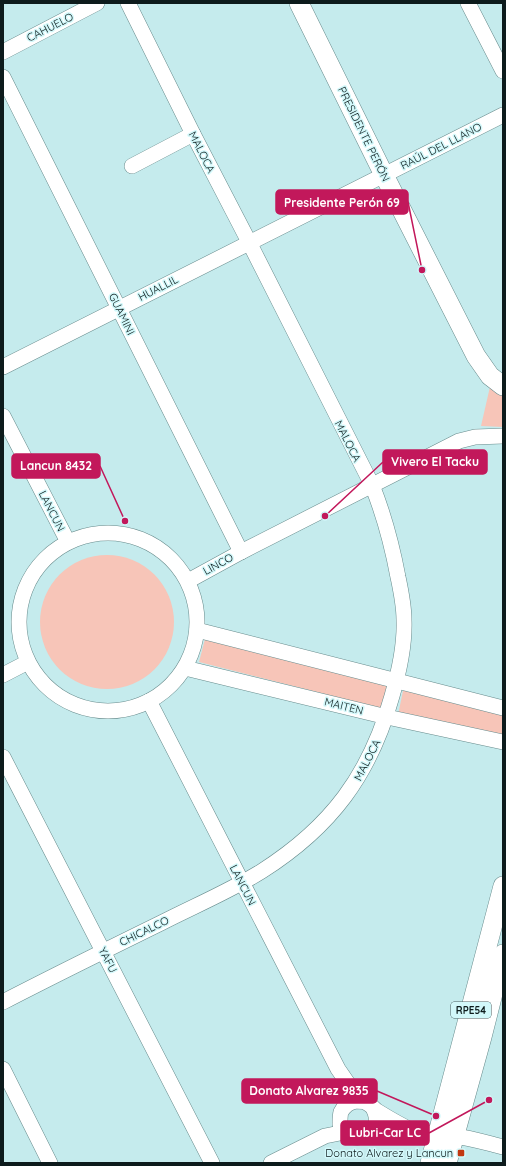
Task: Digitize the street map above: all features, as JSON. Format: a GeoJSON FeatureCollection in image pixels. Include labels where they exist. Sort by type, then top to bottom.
{"type":"FeatureCollection","features":[{"type":"Feature","properties":{"kind":"main road","name":"PRESIDENTE PERÓN"},"geometry":{"type":"LineString","coordinates":[[299,3],[384,175],[483,368],[490,376],[503,386]]}},
{"type":"Feature","properties":{"kind":"main road","name":"RPE54"},"geometry":{"type":"LineString","coordinates":[[447,1163],[447,1135],[503,886]]}},
{"type":"Feature","properties":{"kind":"main road","name":"RPE54"},"geometry":{"type":"LineString","coordinates":[[430,1163],[447,1135],[482,1037],[503,954]]}},
{"type":"Feature","properties":{"kind":"street","name":"CAHUELO"},"geometry":{"type":"LineString","coordinates":[[3,52],[97,3]]}},
{"type":"Feature","properties":{"kind":"street","name":"MALOCA"},"geometry":{"type":"LineString","coordinates":[[128,3],[372,485],[381,506],[387,526],[403,600],[404,637],[397,681],[387,717],[372,753],[356,782],[341,803],[325,821],[303,841],[280,859],[242,883]]}},
{"type":"Feature","properties":{"kind":"street"},"geometry":{"type":"LineString","coordinates":[[468,3],[503,71]]}},
{"type":"Feature","properties":{"kind":"street","name":"GUAMINI"},"geometry":{"type":"LineString","coordinates":[[3,77],[240,552]]}},
{"type":"Feature","properties":{"kind":"street","name":"RAÚL DEL LLANO"},"geometry":{"type":"LineString","coordinates":[[249,242],[503,115]]}},
{"type":"Feature","properties":{"kind":"street"},"geometry":{"type":"LineString","coordinates":[[132,166],[193,134]]}},
{"type":"Feature","properties":{"kind":"street","name":"HUALLIL"},"geometry":{"type":"LineString","coordinates":[[3,367],[249,242]]}},
{"type":"Feature","properties":{"kind":"street","name":"LANCUN"},"geometry":{"type":"LineString","coordinates":[[3,416],[7,432],[68,542]]}},
{"type":"Feature","properties":{"kind":"street","name":"LINCO"},"geometry":{"type":"LineString","coordinates":[[188,581],[240,552],[459,441],[481,436],[503,436]]}},
{"type":"Feature","properties":{"kind":"street"},"geometry":{"type":"LineString","coordinates":[[107,532],[127,534],[146,541],[163,552],[178,566],[188,581],[194,598],[197,614],[197,630],[193,650],[185,668],[171,685],[149,701],[128,709],[105,711],[83,707],[62,698],[44,683],[28,662],[22,642],[19,619],[23,595],[33,574],[48,555],[68,542],[87,535],[107,532]]}},
{"type":"Feature","properties":{"kind":"street"},"geometry":{"type":"LineString","coordinates":[[197,630],[503,708]]}},
{"type":"Feature","properties":{"kind":"street"},"geometry":{"type":"LineString","coordinates":[[3,675],[28,662]]}},
{"type":"Feature","properties":{"kind":"street","name":"MAITEN"},"geometry":{"type":"LineString","coordinates":[[185,668],[387,717],[503,742]]}},
{"type":"Feature","properties":{"kind":"street","name":"LANCUN"},"geometry":{"type":"LineString","coordinates":[[149,701],[338,1069],[344,1088],[345,1097],[340,1122],[345,1132],[354,1137],[365,1136],[370,1133],[415,1132],[447,1135],[503,1147]]}},
{"type":"Feature","properties":{"kind":"street","name":"YAFU"},"geometry":{"type":"LineString","coordinates":[[3,757],[212,1163]]}},
{"type":"Feature","properties":{"kind":"street","name":"CHICALCO"},"geometry":{"type":"LineString","coordinates":[[3,1002],[242,883]]}},
{"type":"Feature","properties":{"kind":"street"},"geometry":{"type":"LineString","coordinates":[[3,1069],[50,1163]]}},
{"type":"Feature","properties":{"kind":"street","name":"LANCUN"},"geometry":{"type":"LineString","coordinates":[[338,1069],[366,1105],[415,1132]]}},
{"type":"Feature","properties":{"kind":"street"},"geometry":{"type":"LineString","coordinates":[[326,1136],[348,1104],[354,1101],[366,1105],[376,1118],[376,1124],[370,1133]]}},
{"type":"Feature","properties":{"kind":"street"},"geometry":{"type":"LineString","coordinates":[[271,1163],[326,1136],[345,1132]]}},
{"type":"Feature","properties":{"kind":"shaded area"},"geometry":{"type":"Polygon","coordinates":[[[492,378],[503,387],[503,427],[481,426],[492,378]]]}},
{"type":"Feature","properties":{"kind":"shaded area"},"geometry":{"type":"Polygon","coordinates":[[[100,555],[114,555],[133,560],[155,574],[169,596],[173,609],[173,635],[169,648],[155,670],[133,684],[114,689],[100,689],[81,684],[59,670],[45,648],[40,629],[40,615],[45,596],[59,574],[81,560],[100,555]]]}},
{"type":"Feature","properties":{"kind":"shaded area"},"geometry":{"type":"Polygon","coordinates":[[[205,639],[389,686],[383,709],[199,662],[205,639]]]}},
{"type":"Feature","properties":{"kind":"shaded area"},"geometry":{"type":"Polygon","coordinates":[[[404,686],[503,712],[503,737],[398,715],[404,686]]]}},
{"type":"Feature","properties":{"kind":"place","name":"Presidente Perón 69"},"geometry":{"type":"Point","coordinates":[422,270]}},
{"type":"Feature","properties":{"kind":"place","name":"Vivero El Tacku"},"geometry":{"type":"Point","coordinates":[325,516]}},
{"type":"Feature","properties":{"kind":"place","name":"Lancun 8432"},"geometry":{"type":"Point","coordinates":[125,521]}},
{"type":"Feature","properties":{"kind":"place","name":"Lubri-Car LC"},"geometry":{"type":"Point","coordinates":[489,1100]}},
{"type":"Feature","properties":{"kind":"place","name":"Donato Alvarez 9835"},"geometry":{"type":"Point","coordinates":[436,1116]}},
{"type":"Feature","properties":{"kind":"place","name":"Donato Alvarez y Lancun"},"geometry":{"type":"Point","coordinates":[461,1153]}}]}
